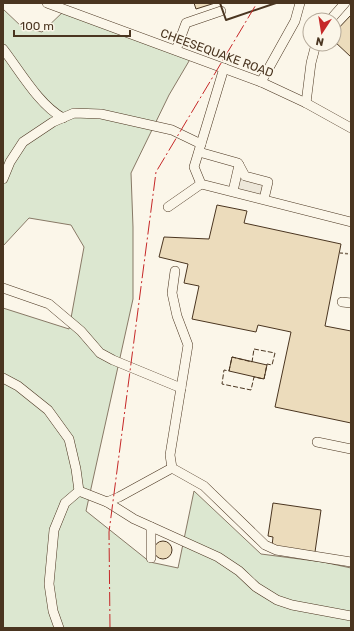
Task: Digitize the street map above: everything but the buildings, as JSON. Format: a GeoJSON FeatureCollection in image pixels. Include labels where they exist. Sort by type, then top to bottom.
{"type":"FeatureCollection","features":[{"type":"Feature","properties":{"kind":"street","name":"CHEESEQUAKE ROAD"},"geometry":{"type":"LineString","coordinates":[[47,3],[261,82],[306,103],[351,128]]}},
{"type":"Feature","properties":{"kind":"street"},"geometry":{"type":"LineString","coordinates":[[261,82],[295,21],[300,3]]}},
{"type":"Feature","properties":{"kind":"street"},"geometry":{"type":"LineString","coordinates":[[337,12],[345,3]]}},
{"type":"Feature","properties":{"kind":"street"},"geometry":{"type":"LineString","coordinates":[[176,50],[186,23],[221,11]]}},
{"type":"Feature","properties":{"kind":"street"},"geometry":{"type":"LineString","coordinates":[[3,49],[42,100],[56,114],[63,118]]}},
{"type":"Feature","properties":{"kind":"street"},"geometry":{"type":"LineString","coordinates":[[306,103],[314,52]]}},
{"type":"Feature","properties":{"kind":"street"},"geometry":{"type":"LineString","coordinates":[[201,184],[194,167],[224,68]]}},
{"type":"Feature","properties":{"kind":"street"},"geometry":{"type":"LineString","coordinates":[[3,180],[10,162],[23,142],[53,122],[74,114],[101,114],[172,130],[200,148],[232,160],[239,165],[245,176],[268,182],[264,199]]}},
{"type":"Feature","properties":{"kind":"street"},"geometry":{"type":"LineString","coordinates":[[233,191],[239,165]]}},
{"type":"Feature","properties":{"kind":"street"},"geometry":{"type":"LineString","coordinates":[[168,207],[201,184],[351,222]]}},
{"type":"Feature","properties":{"kind":"street"},"geometry":{"type":"LineString","coordinates":[[172,468],[170,456],[188,346],[177,316],[172,293],[175,271]]}},
{"type":"Feature","properties":{"kind":"street"},"geometry":{"type":"LineString","coordinates":[[3,288],[49,304],[81,331],[100,353],[113,360],[181,388]]}},
{"type":"Feature","properties":{"kind":"street"},"geometry":{"type":"LineString","coordinates":[[3,378],[18,386],[48,410],[69,439],[76,469],[79,491]]}},
{"type":"Feature","properties":{"kind":"street"},"geometry":{"type":"LineString","coordinates":[[318,442],[351,449]]}},
{"type":"Feature","properties":{"kind":"street"},"geometry":{"type":"LineString","coordinates":[[107,502],[172,468]]}},
{"type":"Feature","properties":{"kind":"street"},"geometry":{"type":"LineString","coordinates":[[172,468],[204,486],[265,545],[276,550],[351,562]]}},
{"type":"Feature","properties":{"kind":"street"},"geometry":{"type":"LineString","coordinates":[[79,491],[107,502],[134,519],[218,557],[239,571],[256,587],[276,600],[292,605],[351,616]]}},
{"type":"Feature","properties":{"kind":"street"},"geometry":{"type":"LineString","coordinates":[[59,628],[53,611],[49,584],[54,530],[65,504],[79,491]]}},
{"type":"Feature","properties":{"kind":"street"},"geometry":{"type":"LineString","coordinates":[[151,527],[151,558]]}},
{"type":"Feature","properties":{"kind":"path"},"geometry":{"type":"LineString","coordinates":[[340,253],[351,254]]}},
{"type":"Feature","properties":{"kind":"green space"},"geometry":{"type":"Polygon","coordinates":[[[3,9],[22,27],[42,32],[65,10],[192,56],[169,95],[131,173],[133,299],[86,511],[150,562],[178,568],[194,491],[261,554],[323,562],[351,568],[351,628],[3,628],[3,308],[69,329],[84,247],[71,225],[29,218],[3,246],[3,9]]]}},
{"type":"Feature","properties":{"kind":"shaded area"},"geometry":{"type":"Polygon","coordinates":[[[236,177],[268,182],[264,199],[233,191],[236,177]]]}},
{"type":"Feature","properties":{"kind":"fence"},"geometry":{"type":"LineString","coordinates":[[254,349],[275,353],[272,365],[267,364],[264,379],[254,377],[251,390],[222,384],[224,370],[229,371],[232,357],[252,362],[254,349]]}},
{"type":"Feature","properties":{"kind":"wall"},"geometry":{"type":"LineString","coordinates":[[220,3],[226,20],[276,3]]}},
{"type":"Feature","properties":{"kind":"power"},"geometry":{"type":"LineString","coordinates":[[110,628],[109,532],[156,172],[257,3]]}}]}
